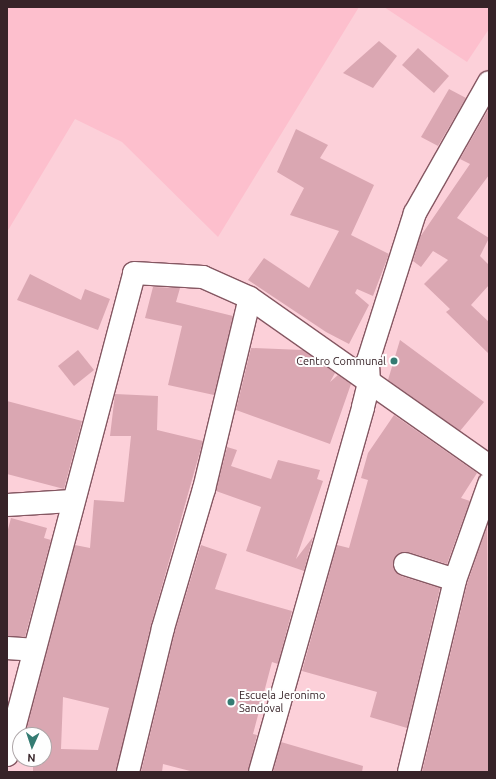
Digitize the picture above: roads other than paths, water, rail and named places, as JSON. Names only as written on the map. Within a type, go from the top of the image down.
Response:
[{"type":"street","points":[[260,772],[368,383],[368,361],[415,213],[489,82]]},
{"type":"street","points":[[7,755],[33,650],[134,273],[203,277],[250,298],[368,383],[489,466]]},
{"type":"street","points":[[128,772],[163,628],[204,489],[250,298]]},
{"type":"street","points":[[409,772],[455,580],[489,484]]},
{"type":"street","points":[[7,505],[73,501]]},
{"type":"street","points":[[405,564],[455,580]]},
{"type":"street","points":[[7,648],[33,650]]},
{"type":"place","name":"Centro Communal","points":[[394,361]]},
{"type":"place","name":"Escuela Jeronimo Sandoval","points":[[231,702]]}]
